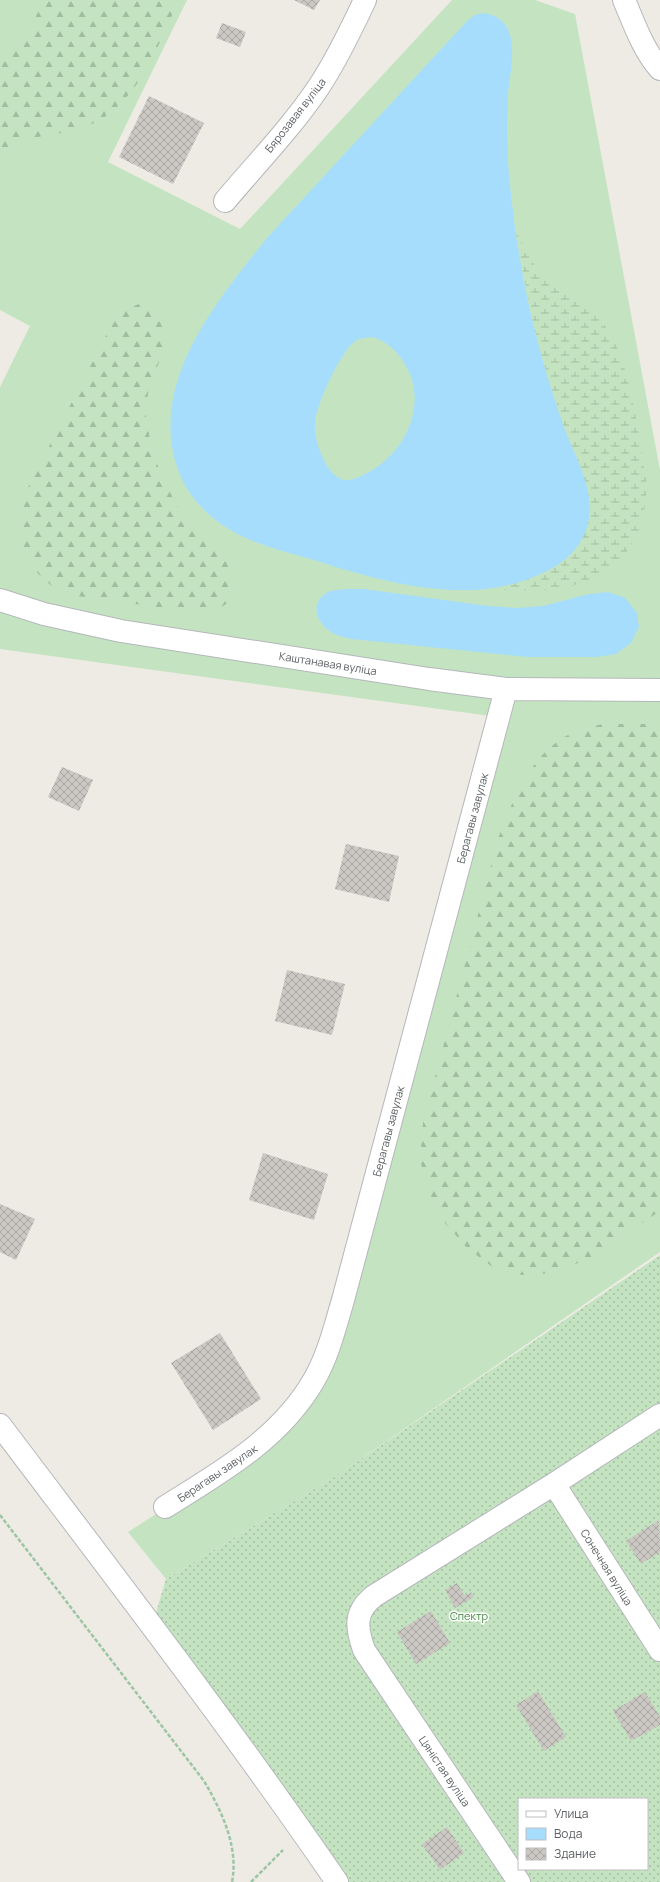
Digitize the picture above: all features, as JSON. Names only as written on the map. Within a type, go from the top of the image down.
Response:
[{"type":"street","name":"Бярозавая вуліца","points":[[225,201],[318,89],[335,60],[365,0]]},
{"type":"street","points":[[624,0],[641,40],[660,69]]},
{"type":"street","name":"Каштанавая вуліца","points":[[0,600],[44,614],[121,631],[429,679],[506,689],[660,690]]},
{"type":"street","name":"Берагавы завулак","points":[[165,1507],[251,1452],[277,1428],[299,1402],[314,1380],[325,1355],[343,1300],[506,689]]},
{"type":"street","name":"Цяністая вуліца","points":[[519,1882],[370,1660],[359,1638],[358,1623],[360,1612],[366,1603],[374,1596],[554,1484],[660,1414]]},
{"type":"street","points":[[0,1425],[154,1628],[303,1832],[337,1882]]},
{"type":"street","name":"Сонечная вуліца","points":[[554,1484],[660,1650]]},
{"type":"path","points":[[0,1515],[204,1781],[219,1807],[230,1838],[234,1872],[232,1882]]},
{"type":"path","points":[[251,1882],[303,1832]]},
{"type":"green space","points":[[0,0],[187,0],[108,162],[240,229],[452,0],[535,0],[575,14],[660,470],[660,1252],[339,1474],[166,1579],[128,1532],[220,1473],[314,1380],[498,717],[0,649],[0,387],[30,326],[0,310]]},
{"type":"green space","points":[[45,0],[179,0],[143,74],[118,106],[102,119],[83,128],[38,137],[28,141],[0,162],[0,66],[18,48]]},
{"type":"green space","points":[[514,226],[532,262],[544,278],[559,291],[581,304],[596,316],[611,335],[626,373],[636,417],[646,477],[644,512],[640,527],[633,542],[624,555],[613,566],[599,576],[571,586],[547,590],[487,589],[530,578],[550,569],[569,557],[587,488],[564,427],[542,358],[532,318]]},
{"type":"green space","points":[[139,304],[150,308],[161,321],[164,337],[161,358],[150,383],[145,410],[150,440],[161,476],[177,505],[216,545],[227,561],[235,583],[229,602],[217,610],[193,612],[77,596],[54,588],[34,570],[22,550],[18,521],[24,495],[113,322],[124,310]]},
{"type":"green space","points":[[602,724],[660,724],[660,1211],[589,1258],[555,1273],[522,1275],[494,1268],[467,1248],[445,1223],[429,1192],[420,1160],[423,1123],[498,839],[510,808],[525,778],[545,752],[558,741],[572,733]]},
{"type":"green space","name":"Спектр","points":[[660,1255],[660,1882],[337,1882],[153,1623],[166,1579],[339,1474]]},
{"type":"water","points":[[483,13],[497,17],[506,26],[510,35],[512,57],[507,106],[508,157],[519,257],[527,298],[544,367],[563,425],[587,485],[590,511],[586,531],[578,545],[568,557],[556,566],[520,582],[490,588],[459,590],[428,588],[366,576],[252,541],[234,532],[207,513],[186,487],[177,467],[171,435],[172,404],[180,374],[192,345],[208,316],[227,289],[266,239],[468,20],[475,15]],"holes":[[[372,337],[378,339],[393,349],[407,368],[413,383],[415,399],[413,414],[401,443],[391,455],[379,466],[362,476],[346,480],[336,476],[325,463],[315,432],[316,414],[324,392],[336,368],[348,349],[355,341],[359,339]]]},
{"type":"water","points":[[364,589],[488,606],[517,608],[543,606],[589,594],[608,592],[625,598],[637,613],[639,627],[631,643],[616,654],[597,657],[528,657],[351,639],[331,632],[318,618],[317,612],[318,601],[322,596],[330,591]]},
{"type":"building","points":[[294,0],[320,0],[314,10]]},
{"type":"building","points":[[222,23],[246,32],[240,47],[216,38]]},
{"type":"building","points":[[149,96],[204,123],[173,184],[119,157]]},
{"type":"building","points":[[62,767],[93,780],[79,811],[48,797]]},
{"type":"building","points":[[346,844],[399,856],[389,902],[335,889]]},
{"type":"building","points":[[287,970],[345,984],[332,1035],[275,1021]]},
{"type":"building","points":[[263,1153],[328,1174],[314,1220],[249,1200]]},
{"type":"building","points":[[0,1204],[35,1219],[16,1260],[0,1252]]},
{"type":"building","points":[[220,1333],[261,1399],[213,1430],[171,1363]]},
{"type":"building","points":[[659,1520],[660,1552],[641,1564],[626,1541]]},
{"type":"building","points":[[457,1583],[465,1596],[471,1592],[474,1597],[455,1608],[445,1590]]},
{"type":"building","points":[[431,1611],[450,1643],[416,1664],[397,1632]]},
{"type":"building","points":[[538,1691],[566,1737],[544,1751],[516,1705]]},
{"type":"building","points":[[645,1692],[660,1717],[660,1725],[631,1741],[613,1711]]},
{"type":"building","points":[[447,1827],[464,1853],[440,1870],[422,1844]]}]
